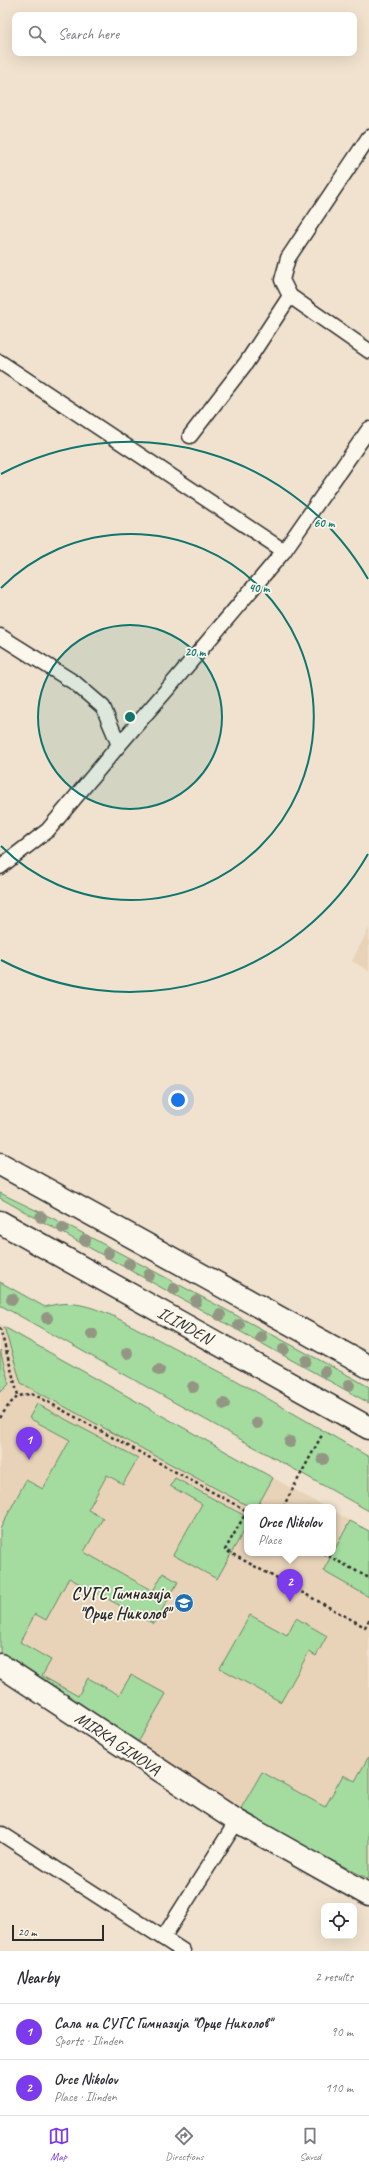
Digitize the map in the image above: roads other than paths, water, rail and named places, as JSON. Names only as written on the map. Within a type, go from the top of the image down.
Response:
[{"type":"street","points":[[0,1164],[369,1367]]},
{"type":"street","name":"ILINDEN","points":[[0,1222],[369,1428]]},
{"type":"street","name":"MIRKA GINOVA","points":[[0,1664],[237,1821],[369,1895]]},
{"type":"lane","points":[[369,137],[288,258],[282,280],[290,296],[369,351]]},
{"type":"lane","points":[[190,436],[246,363],[290,296]]},
{"type":"lane","points":[[0,362],[284,551]]},
{"type":"lane","points":[[0,867],[48,830],[284,551],[369,429]]},
{"type":"lane","points":[[0,636],[75,683],[103,707],[119,745]]},
{"type":"lane","points":[[162,1938],[237,1821]]},
{"type":"lane","points":[[2,1834],[183,1951]]},
{"type":"place","name":"Сала на СУГС Гимназија \"Орце Николов\"","points":[[29,1460]]},
{"type":"place","name":"Orce Nikolov","points":[[290,1602]]},
{"type":"place","name":"СУГС Гимназија \"Орце Николов\"","points":[[184,1603]]}]
